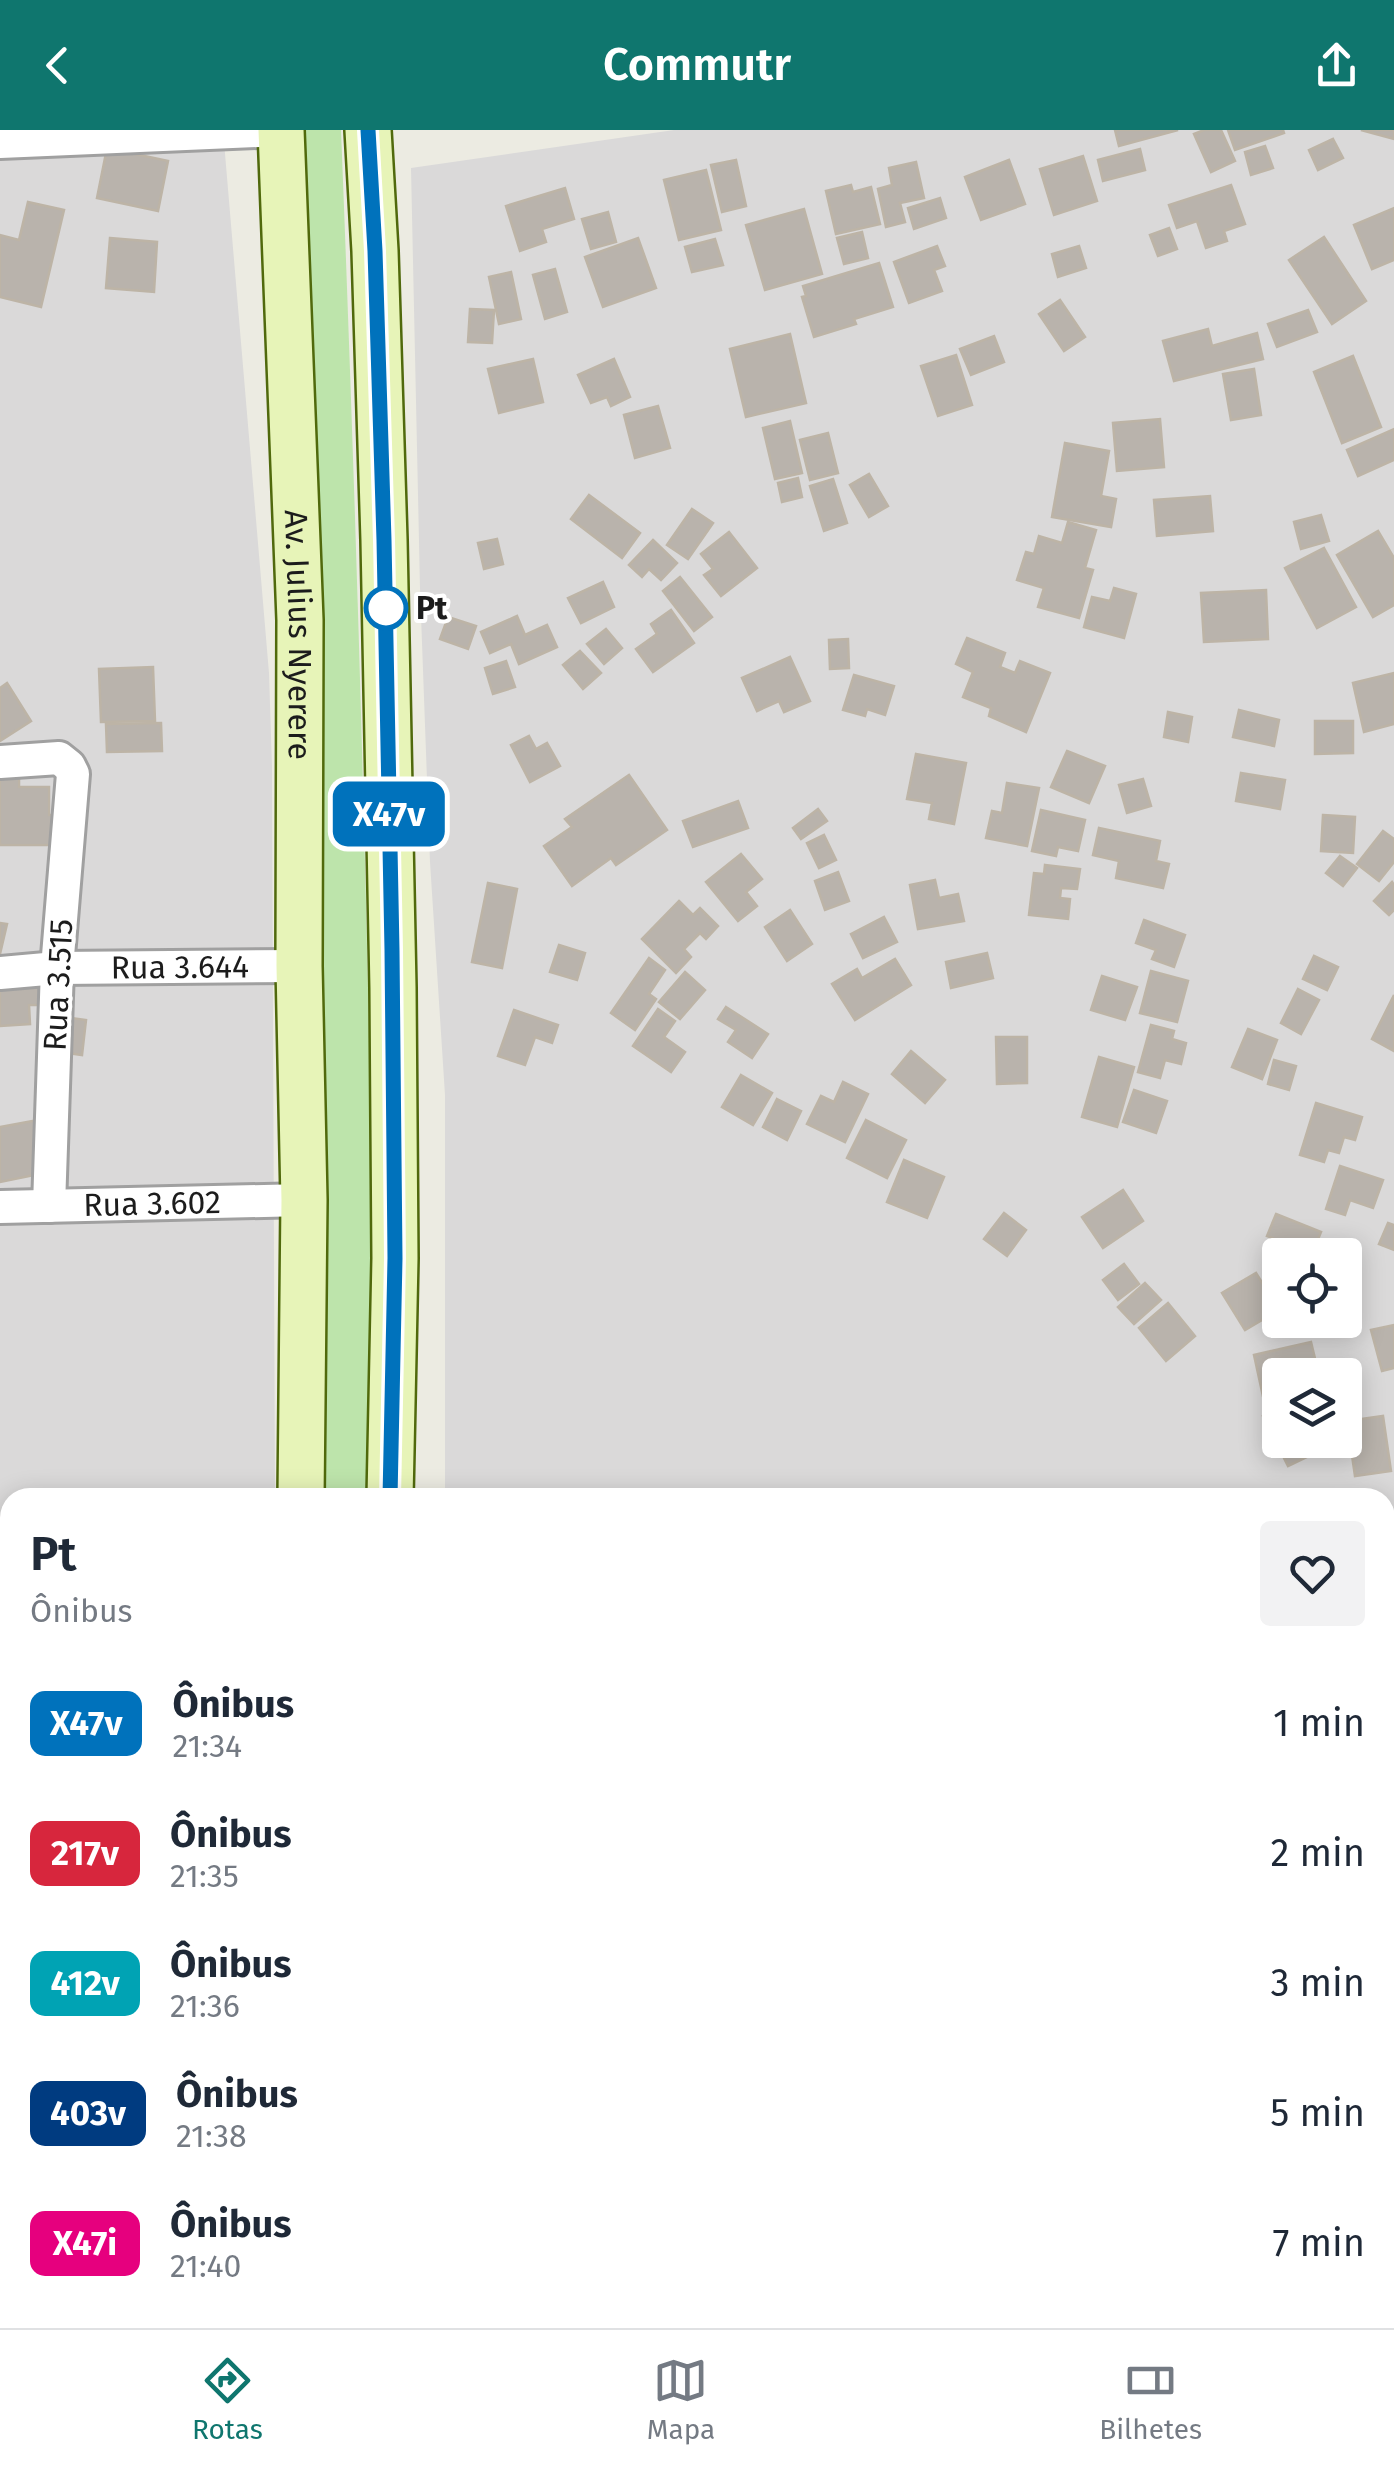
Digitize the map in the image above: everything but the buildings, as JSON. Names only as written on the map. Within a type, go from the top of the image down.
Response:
[{"type":"main road","name":"Av. Julius Nyerere","points":[[281,130],[300,620],[299,966],[304,1200],[301,1488]]},
{"type":"main road","points":[[368,130],[386,608],[395,1258],[390,1488]]},
{"type":"street","points":[[0,142],[281,130]]},
{"type":"street","name":"Rua 3.515","points":[[0,762],[59,758],[73,774],[58,968],[48,1206]]},
{"type":"street","name":"Rua 3.644","points":[[0,973],[58,968],[299,966]]},
{"type":"street","name":"Rua 3.602","points":[[0,1207],[304,1200]]},
{"type":"shaded area","points":[[0,130],[223,130],[269,673],[275,1488],[0,1488]]},
{"type":"shaded area","points":[[674,130],[1394,130],[1394,1488],[445,1488],[445,1095],[430,862],[411,168]]},
{"type":"green space","points":[[290,130],[341,130],[371,1155],[376,1488],[318,1488]]},
{"type":"bus line","name":"X47v","points":[[368,130],[384,540],[392,950],[395,1258],[390,1488]]},
{"type":"place","name":"Pt","points":[[386,608]]}]
